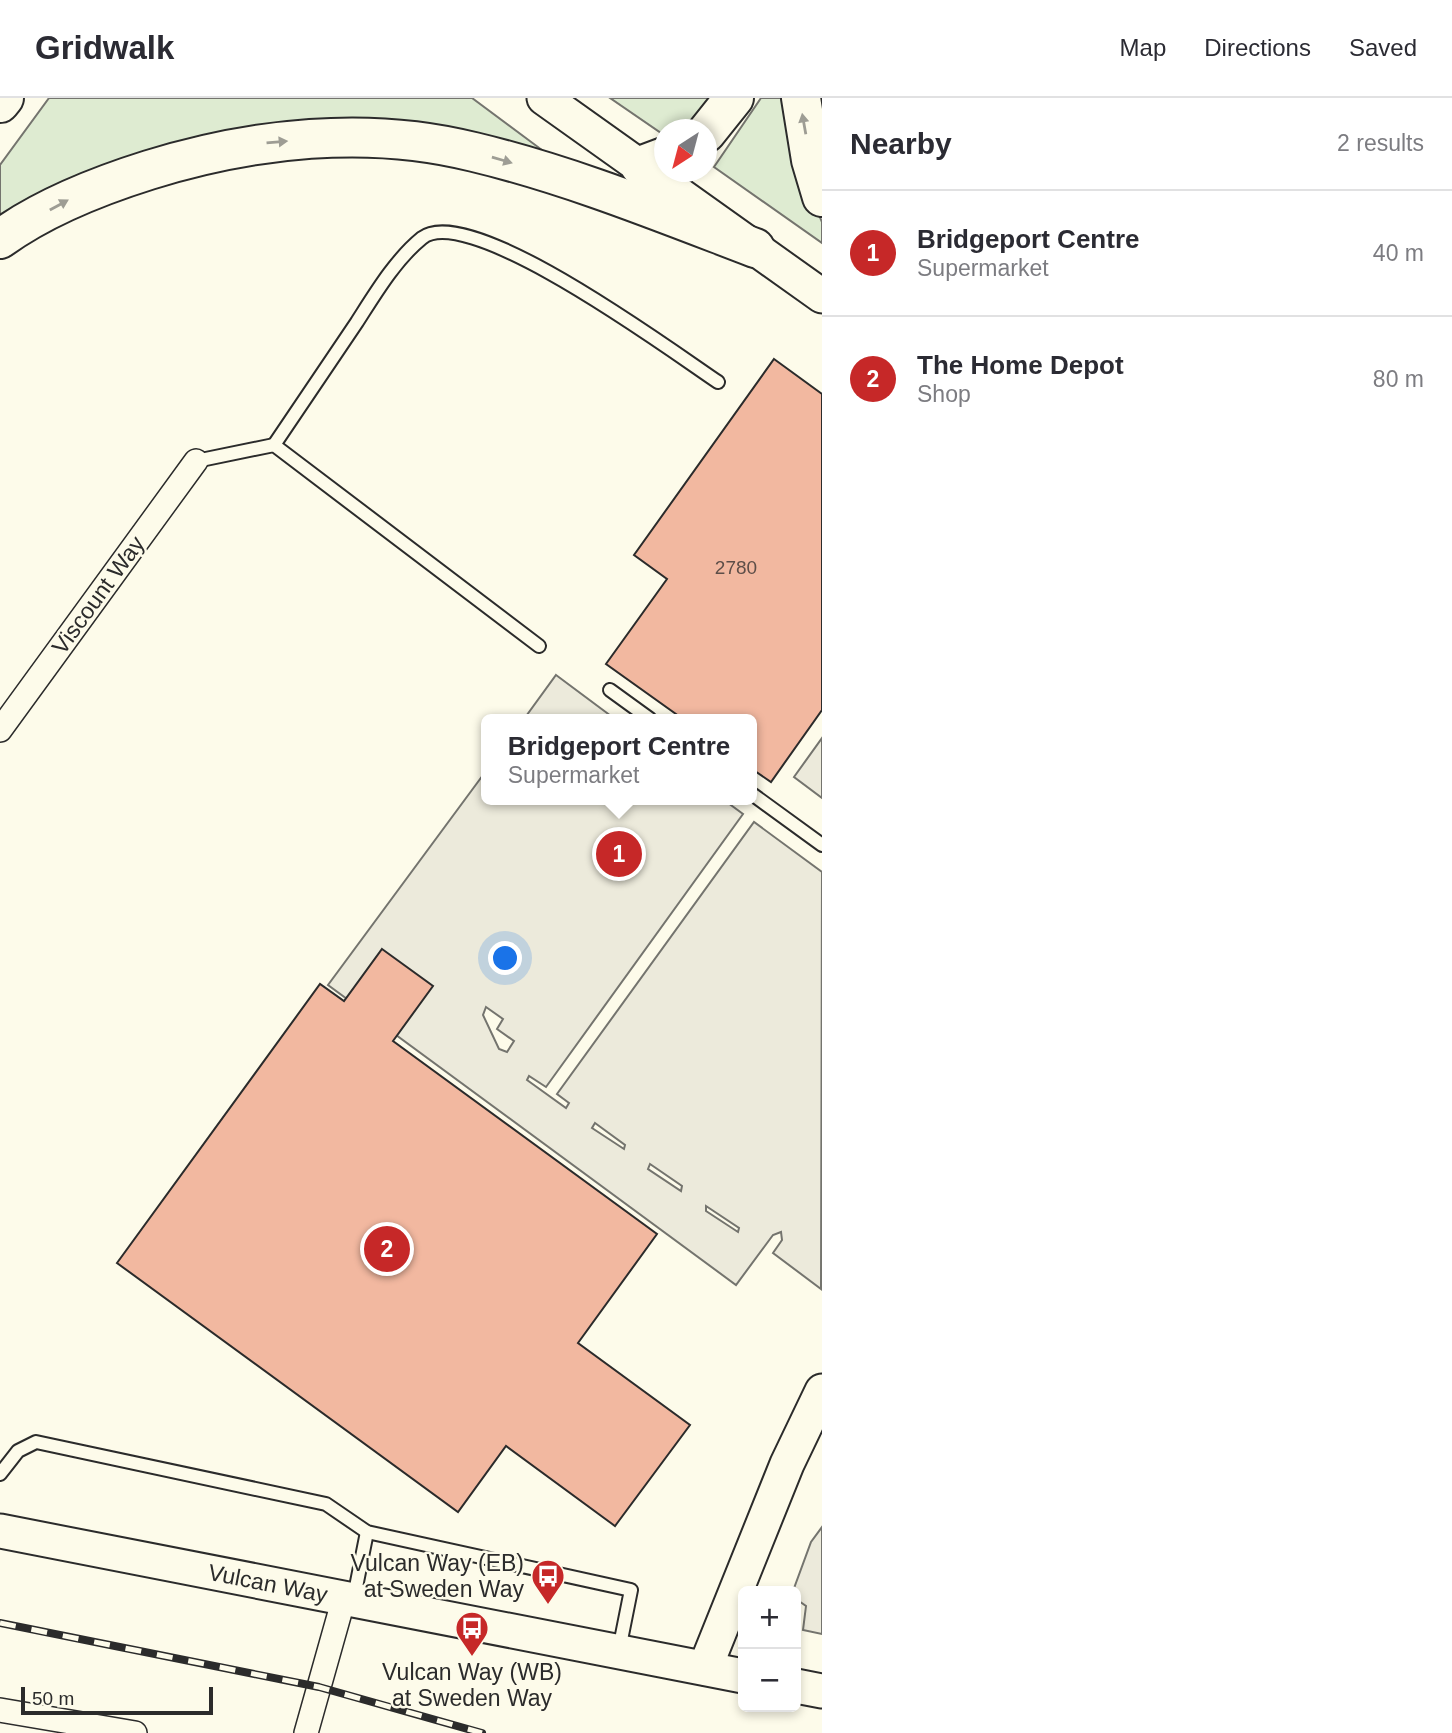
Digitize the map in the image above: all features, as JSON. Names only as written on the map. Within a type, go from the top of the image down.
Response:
[{"type":"highway","points":[[0,103],[4,98]]},
{"type":"highway","points":[[717,119],[734,98]]},
{"type":"highway","points":[[801,98],[810,160],[822,197]]},
{"type":"highway","points":[[0,239],[70,199],[206,152],[271,143],[360,139],[401,140],[472,151],[618,197],[755,248]]},
{"type":"street","points":[[544,98],[652,162],[755,248],[822,296]]},
{"type":"street","name":"Viscount Way","points":[[0,730],[196,461]]},
{"type":"street","points":[[705,1668],[787,1464],[822,1391]]},
{"type":"street","name":"Vulcan Way","points":[[0,1531],[738,1675]]},
{"type":"street","points":[[306,1733],[349,1599]]},
{"type":"street","points":[[801,1687],[822,1691]]},
{"type":"street","points":[[0,1710],[81,1728],[135,1733]]},
{"type":"lane","points":[[196,461],[274,445],[383,283],[423,236],[449,232],[494,244],[531,260],[718,382]]},
{"type":"lane","points":[[274,445],[539,646]]},
{"type":"lane","points":[[610,690],[643,714]]},
{"type":"lane","points":[[757,798],[822,845]]},
{"type":"lane","points":[[0,1474],[18,1451],[36,1442],[326,1504],[367,1532],[631,1590],[618,1651]]},
{"type":"lane","points":[[349,1599],[367,1532]]},
{"type":"green space","points":[[49,98],[472,98],[542,150],[539,158],[372,121],[0,218],[0,165]]},
{"type":"green space","points":[[610,98],[727,98],[708,119],[654,119],[654,128]]},
{"type":"green space","points":[[761,98],[793,98],[808,189],[822,222],[822,243],[717,169],[717,163]]},
{"type":"shaded area","points":[[556,675],[608,714],[528,714]]},
{"type":"shaded area","points":[[822,738],[822,798],[794,777]]},
{"type":"shaded area","points":[[481,778],[481,805],[731,805],[743,814],[546,1087],[529,1076],[527,1080],[566,1108],[569,1103],[557,1094],[754,822],[822,872],[821,1289],[773,1253],[782,1240],[781,1232],[773,1235],[736,1285],[328,985]],"holes":[[[486,1007],[503,1019],[497,1029],[514,1041],[507,1052],[499,1049],[483,1015]],[[595,1123],[625,1145],[624,1149],[592,1128]],[[650,1164],[682,1186],[681,1191],[648,1169]],[[706,1206],[739,1228],[738,1232],[706,1211]]]},
{"type":"shaded area","points":[[822,1527],[822,1634],[803,1630],[806,1606],[801,1602],[801,1586],[795,1586],[811,1542]]},
{"type":"building","points":[[774,359],[822,394],[822,710],[771,782],[757,772],[757,714],[676,714],[606,664],[667,579],[634,555]]},
{"type":"building","points":[[382,949],[433,986],[393,1041],[657,1234],[578,1343],[690,1425],[615,1526],[506,1446],[458,1512],[117,1263],[320,984],[344,1001]]},
{"type":"railway","points":[[0,1623],[319,1687],[482,1733]]},
{"type":"place","name":"Bridgeport Centre","points":[[619,854]]},
{"type":"place","name":"The Home Depot","points":[[387,1249]]},
{"type":"place","name":"Vulcan Way (EB) at Sweden Way","points":[[548,1606]]},
{"type":"place","name":"Vulcan Way (WB) at Sweden Way","points":[[472,1658]]}]
